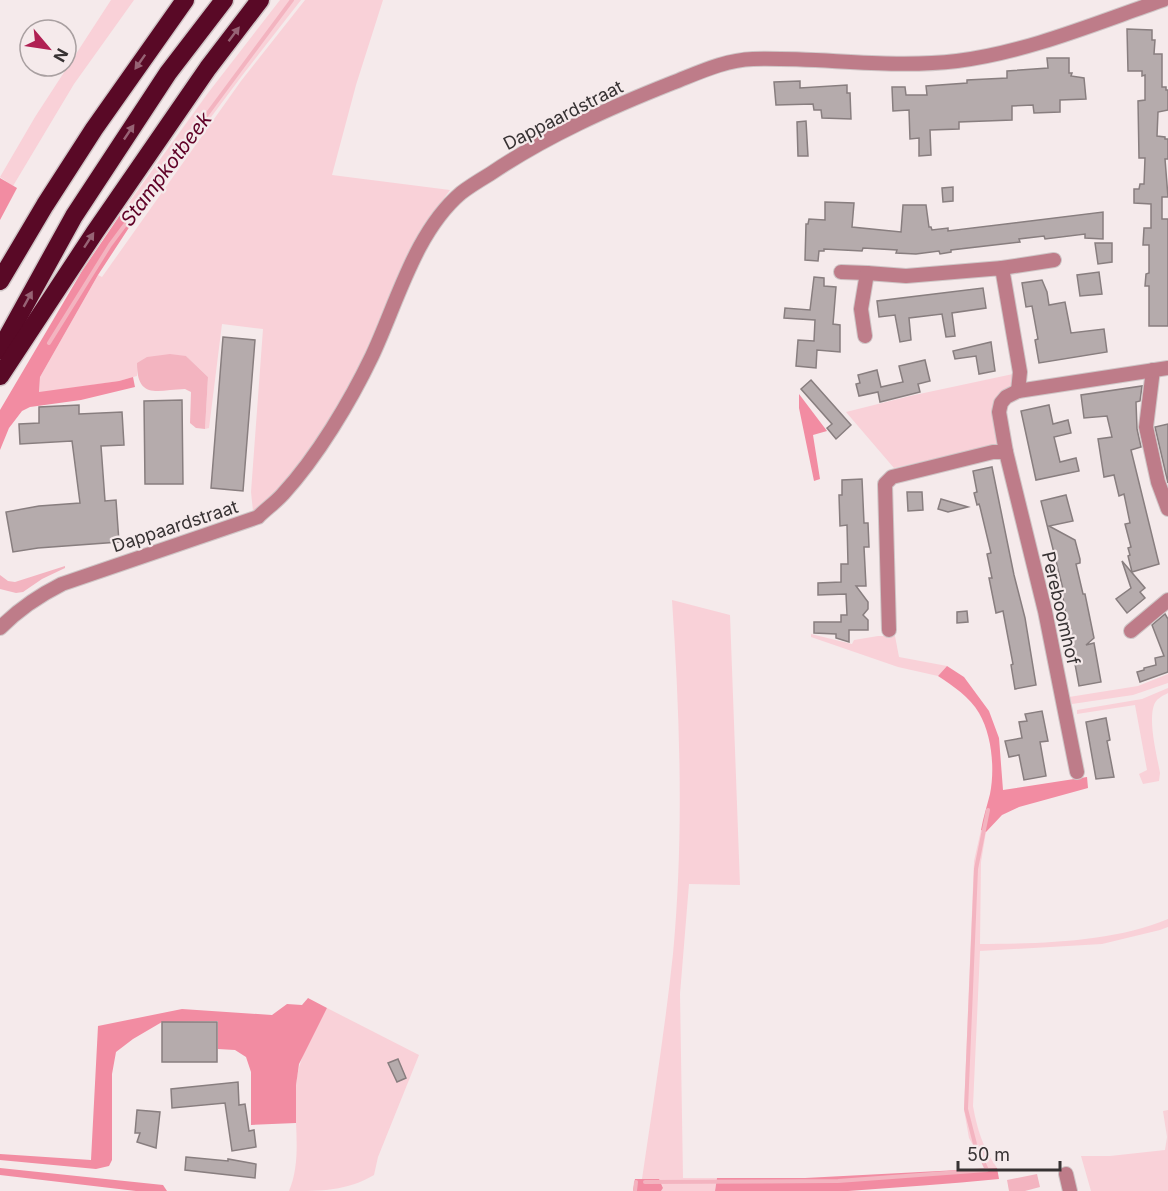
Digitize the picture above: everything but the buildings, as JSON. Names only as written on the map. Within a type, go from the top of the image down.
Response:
[{"type":"highway","points":[[0,281],[94,129],[185,0]]},
{"type":"highway","points":[[0,350],[74,216],[168,73],[224,0]]},
{"type":"highway","points":[[0,376],[94,232],[208,68],[260,0]]},
{"type":"street","name":"Dappaardstraat","points":[[0,628],[17,611],[38,596],[62,584],[258,517],[283,494],[313,455],[345,406],[372,356],[419,249],[438,217],[462,193],[549,138],[649,92],[724,63],[750,59],[898,63],[955,61],[1000,54],[1026,47],[1163,0]]},
{"type":"street","points":[[842,272],[906,276],[1002,268],[1054,260]]},
{"type":"street","points":[[1002,268],[1020,372],[1018,391],[1168,368]]},
{"type":"street","points":[[865,336],[861,309],[867,273]]},
{"type":"street","points":[[1153,370],[1146,427],[1158,482],[1168,509]]},
{"type":"street","name":"Pereboomhof","points":[[1018,391],[1006,397],[1001,403],[999,412],[1006,452],[1045,611],[1077,772]]},
{"type":"street","points":[[889,630],[885,484],[892,477],[993,452],[1006,452]]},
{"type":"street","points":[[1131,631],[1168,600]]},
{"type":"street","points":[[1066,1174],[1070,1191]]},
{"type":"shaded area","points":[[111,0],[134,0],[74,84],[13,186],[0,177],[60,78],[78,78],[78,51]]},
{"type":"shaded area","points":[[280,0],[301,0],[132,223],[120,215],[208,93]]},
{"type":"shaded area","points":[[305,0],[383,0],[356,85],[332,175],[450,190],[427,226],[370,350],[337,410],[299,466],[253,511],[251,492],[263,329],[222,324],[209,428],[205,429],[208,377],[186,356],[137,363],[137,376],[119,381],[39,393],[40,377],[98,275],[102,277],[241,81]]},
{"type":"shaded area","points":[[0,178],[17,188],[0,220]]},
{"type":"shaded area","points":[[120,215],[132,223],[98,275],[40,377],[39,392],[133,377],[135,387],[81,400],[30,407],[22,411],[9,428],[0,450],[0,410],[82,271]]},
{"type":"shaded area","points":[[170,354],[186,356],[208,377],[205,429],[196,428],[190,423],[191,392],[185,389],[150,390],[141,383],[137,363],[147,357]]},
{"type":"shaded area","points":[[1013,374],[1012,384],[999,397],[999,440],[996,445],[894,468],[846,412],[910,396]]},
{"type":"shaded area","points":[[799,394],[827,431],[813,435],[820,479],[814,481],[799,408]]},
{"type":"shaded area","points":[[65,566],[23,592],[16,593],[0,589],[0,575],[8,581],[15,582]]},
{"type":"shaded area","points":[[672,600],[730,615],[740,885],[689,884],[680,994],[683,1178],[717,1178],[715,1191],[661,1191],[663,1188],[661,1181],[642,1179],[673,954],[679,866],[680,777]]},
{"type":"shaded area","points":[[811,634],[852,644],[854,640],[895,636],[899,657],[947,666],[938,676],[898,667],[811,637]]},
{"type":"shaded area","points":[[947,666],[964,677],[989,711],[999,738],[1003,790],[1087,777],[1088,788],[1019,807],[1002,815],[986,832],[981,830],[990,794],[992,763],[990,742],[975,707],[961,692],[938,676]]},
{"type":"shaded area","points":[[1168,674],[1168,683],[1133,695],[1072,704],[1069,697],[1138,686]]},
{"type":"shaded area","points":[[1168,688],[1168,693],[1159,698],[1152,712],[1160,773],[1159,781],[1143,784],[1139,774],[1147,770],[1135,705],[1077,714],[1077,710],[1142,699]]},
{"type":"shaded area","points":[[981,830],[986,832],[981,862],[980,944],[1051,942],[1100,937],[1147,927],[1168,919],[1168,927],[1102,944],[980,951],[973,1106],[981,1138],[997,1168],[986,1169],[969,1138],[964,1110],[974,861]]},
{"type":"shaded area","points":[[308,998],[327,1008],[299,1064],[296,1085],[296,1123],[251,1125],[251,1072],[246,1057],[235,1050],[218,1049],[218,1021],[162,1022],[116,1052],[112,1074],[112,1160],[109,1166],[96,1169],[0,1160],[0,1154],[91,1160],[98,1026],[182,1009],[272,1015],[287,1004],[302,1005]]},
{"type":"shaded area","points":[[327,1008],[419,1055],[378,1157],[374,1175],[344,1187],[289,1191],[297,1152],[295,1098],[297,1075],[307,1045]]},
{"type":"shaded area","points":[[1168,1110],[1168,1191],[1091,1191],[1081,1156],[1110,1156],[1165,1150],[1167,1137],[1163,1111]]},
{"type":"shaded area","points":[[0,1168],[163,1185],[167,1191],[136,1191],[0,1175]]},
{"type":"shaded area","points":[[997,1168],[999,1179],[848,1191],[715,1191],[717,1178],[805,1178]]},
{"type":"shaded area","points":[[1037,1174],[1040,1187],[1025,1191],[1009,1191],[1007,1180]]},
{"type":"shaded area","points":[[635,1179],[659,1179],[663,1188],[661,1191],[633,1191]]},
{"type":"waterway","name":"Stampkotbeek","points":[[49,343],[110,245],[292,0]]},
{"type":"waterway","points":[[645,1182],[838,1181],[987,1170],[975,1144],[966,1109],[976,869],[988,810]]},
{"type":"waterway","points":[[635,1191],[636,1182]]}]
